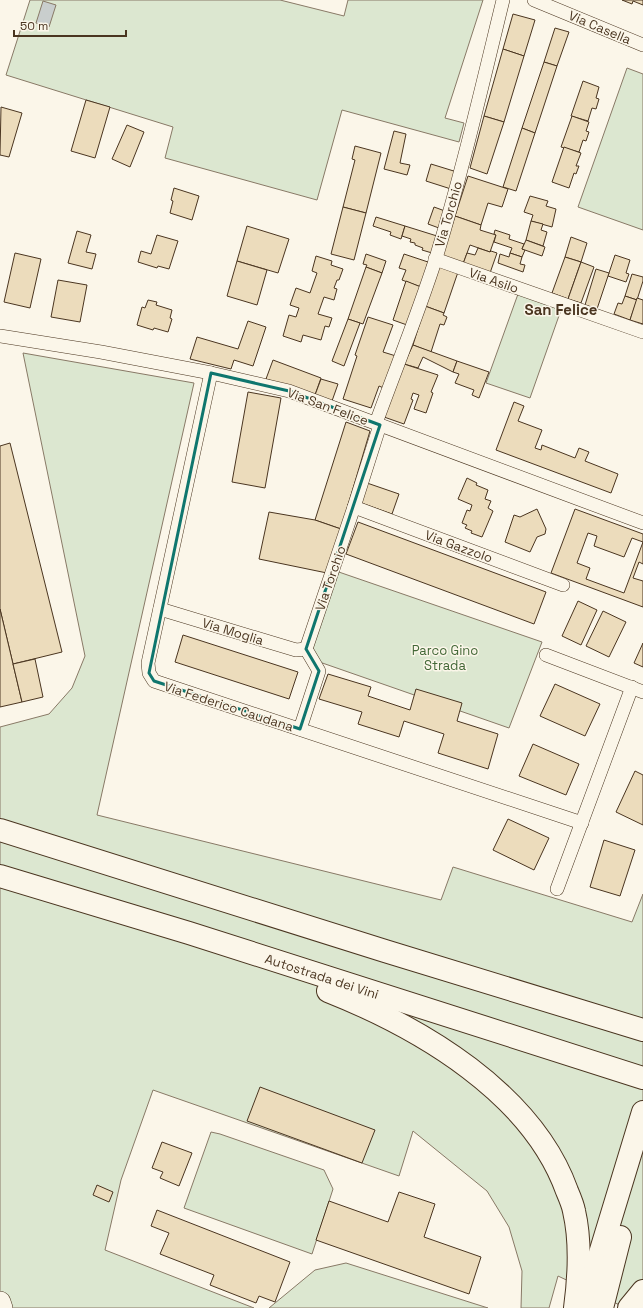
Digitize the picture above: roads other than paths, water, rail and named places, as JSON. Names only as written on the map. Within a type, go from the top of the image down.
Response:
[{"type":"highway","points":[[0,830],[519,993],[643,1029]]},
{"type":"highway","name":"Autostrada dei Vini","points":[[0,876],[188,933],[643,1078]]},
{"type":"highway","points":[[188,933],[263,970],[315,986],[378,1013],[452,1055],[480,1076],[506,1100],[533,1129],[555,1162],[574,1211],[579,1251],[575,1308]]},
{"type":"highway","points":[[584,1308],[643,1112]]},
{"type":"highway","points":[[602,1308],[632,1191],[643,1157]]},
{"type":"highway","points":[[629,1308],[643,1291]]},
{"type":"main road","points":[[0,1302],[2,1308]]},
{"type":"street","name":"Via Torchio","points":[[306,649],[354,507],[378,424],[435,259],[465,155],[503,0]]},
{"type":"street","name":"Via Casella","points":[[534,0],[643,45]]},
{"type":"street","name":"Via Asilo","points":[[435,259],[643,332]]},
{"type":"street","name":"Via San Felice","points":[[0,336],[101,352],[211,373],[289,391],[643,523]]},
{"type":"street","name":"Via Federico Caudana","points":[[211,373],[148,663],[149,672],[154,681],[582,823]]},
{"type":"street","name":"Via Gazzolo","points":[[354,507],[563,585]]},
{"type":"street","name":"Via Moglia","points":[[160,609],[296,650],[306,649]]},
{"type":"street","points":[[300,729],[319,671],[306,649]]},
{"type":"street","points":[[546,655],[638,689],[582,823],[557,889]]},
{"type":"district","name":"San Felice","points":[[561,310]]},
{"type":"park label","name":"Parco Gino Strada","points":[[445,658]]}]
